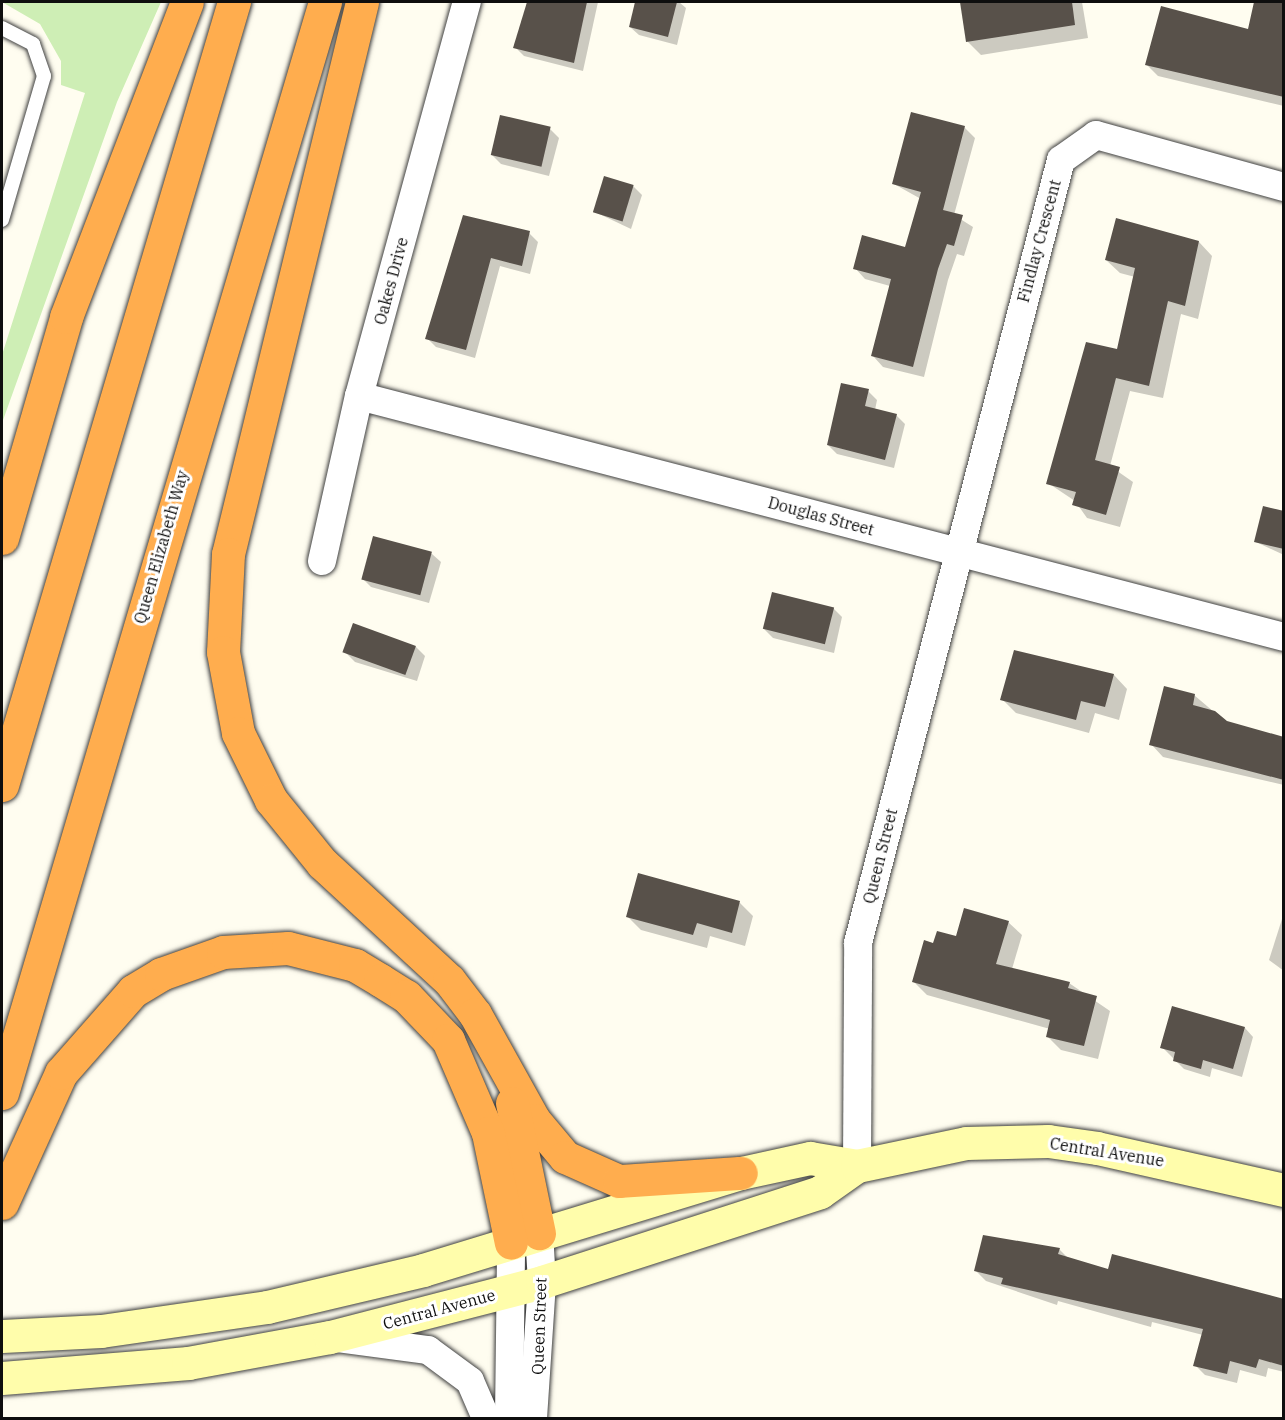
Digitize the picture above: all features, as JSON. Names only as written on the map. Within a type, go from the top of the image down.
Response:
[{"type":"highway","points":[[2,537],[66,317],[188,2]]},
{"type":"highway","points":[[2,785],[234,2]]},
{"type":"highway","name":"Queen Elizabeth Way","points":[[2,1093],[325,2]]},
{"type":"highway","points":[[362,2],[228,554],[222,605],[228,693],[238,734],[271,800],[322,863],[449,980],[496,1051],[540,1129],[582,1167],[619,1181],[741,1173]]},
{"type":"highway","points":[[2,1203],[61,1073],[133,991],[161,974],[223,952],[288,948],[372,975],[406,996],[448,1040],[488,1133],[525,1238]]},
{"type":"highway","points":[[496,1051],[523,1140],[525,1238]]},
{"type":"main road","name":"Central Avenue","points":[[2,1378],[39,1378],[198,1362],[330,1338],[528,1285],[820,1192],[857,1167],[966,1143],[1048,1142],[1172,1162],[1284,1190]]},
{"type":"main road","name":"Central Avenue","points":[[2,1336],[57,1334],[278,1305],[525,1238],[741,1173],[810,1158],[857,1167]]},
{"type":"street","name":"Oakes Drive","points":[[322,561],[359,396],[467,2]]},
{"type":"street","name":"Findlay Crescent","points":[[957,552],[1061,160],[1096,135],[1284,187]]},
{"type":"street","name":"Douglas Street","points":[[359,396],[1284,637]]},
{"type":"street","name":"Queen Street","points":[[857,1167],[858,943],[957,552]]},
{"type":"street","name":"Queen Street","points":[[525,1238],[533,1419]]},
{"type":"street","name":"Queen Street","points":[[510,1419],[528,1285]]},
{"type":"street","points":[[330,1338],[428,1350],[470,1382],[486,1419]]},
{"type":"lane","points":[[2,28],[33,44],[44,76],[2,220]]},
{"type":"lane","points":[[2,496],[66,317]]},
{"type":"green space","points":[[2,2],[161,2],[117,102],[2,423],[2,355],[85,93],[61,85],[61,61],[40,24]]},
{"type":"building","points":[[527,2],[587,2],[574,63],[513,48]]},
{"type":"building","points":[[635,2],[677,2],[668,37],[629,27]]},
{"type":"building","points":[[960,2],[1072,2],[1075,25],[966,42]]},
{"type":"building","points":[[1254,2],[1284,2],[1284,97],[1145,65],[1161,6],[1248,29]]},
{"type":"building","points":[[911,112],[965,126],[943,210],[963,215],[954,246],[947,244],[938,269],[913,367],[871,356],[891,279],[853,269],[862,235],[905,247],[921,192],[892,184]]},
{"type":"building","points":[[500,115],[551,127],[541,167],[491,155]]},
{"type":"building","points":[[604,176],[634,185],[623,221],[593,212]]},
{"type":"building","points":[[463,215],[530,231],[522,266],[491,258],[466,350],[425,339]]},
{"type":"building","points":[[1116,218],[1199,241],[1185,306],[1168,301],[1149,386],[1116,378],[1095,460],[1120,467],[1106,515],[1072,505],[1076,492],[1046,484],[1086,342],[1117,349],[1135,268],[1105,260]]},
{"type":"building","points":[[841,383],[869,389],[865,406],[897,414],[885,460],[827,445]]},
{"type":"building","points":[[1263,506],[1284,511],[1284,549],[1254,542]]},
{"type":"building","points":[[373,536],[432,552],[420,595],[361,579]]},
{"type":"building","points":[[772,592],[834,607],[825,644],[763,629]]},
{"type":"building","points":[[353,623],[416,646],[405,675],[342,652]]},
{"type":"building","points":[[1014,650],[1114,674],[1105,707],[1081,701],[1076,720],[1000,700]]},
{"type":"building","points":[[1164,686],[1195,694],[1193,705],[1215,711],[1227,721],[1284,737],[1284,780],[1149,745]]},
{"type":"building","points":[[638,873],[740,901],[732,933],[697,923],[693,935],[626,917]]},
{"type":"building","points":[[964,908],[1009,921],[996,964],[1070,982],[1068,988],[1097,996],[1084,1046],[1046,1037],[1050,1020],[912,982],[924,940],[933,943],[937,931],[956,936]]},
{"type":"building","points":[[1172,1006],[1245,1027],[1233,1069],[1203,1060],[1201,1069],[1173,1061],[1175,1052],[1160,1048]]},
{"type":"building","points":[[983,1235],[1060,1248],[1058,1254],[1108,1269],[1112,1254],[1284,1299],[1284,1366],[1259,1359],[1256,1368],[1230,1361],[1227,1374],[1193,1366],[1203,1329],[1001,1284],[1003,1278],[974,1271]]}]
